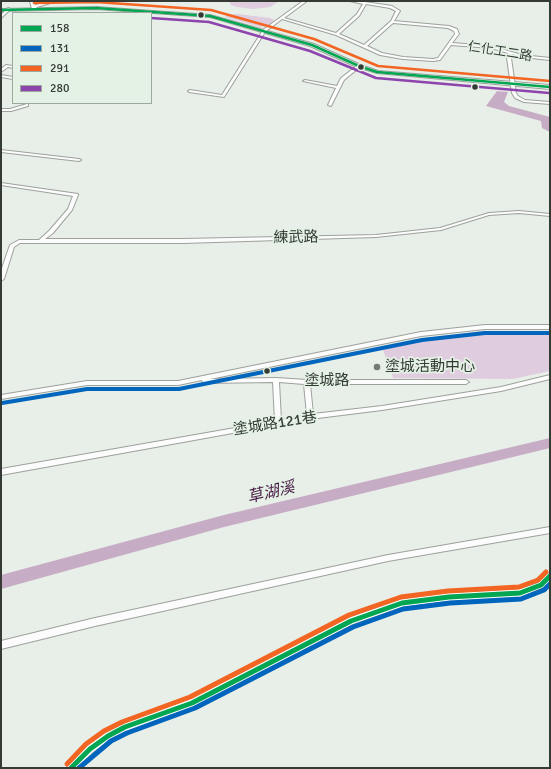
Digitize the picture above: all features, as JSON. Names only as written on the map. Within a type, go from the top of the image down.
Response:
[{"type":"main road","points":[[1,10],[91,8],[198,14],[216,17],[264,31],[318,48],[359,66],[389,74],[550,87]]},
{"type":"street","points":[[32,1],[34,9],[36,6],[55,1]]},
{"type":"street","points":[[190,91],[223,96],[264,31],[305,1]]},
{"type":"street","points":[[352,1],[396,9],[398,11],[392,22],[365,46]]},
{"type":"street","points":[[337,34],[358,15],[365,3]]},
{"type":"street","points":[[1,17],[9,9]]},
{"type":"street","points":[[282,18],[337,34],[392,57],[433,60],[441,57],[457,32],[452,28],[392,22]]},
{"type":"street","name":"仁化工二路","points":[[450,44],[487,47],[528,57],[550,59]]},
{"type":"street","points":[[510,53],[509,58],[514,93],[518,99],[550,103]]},
{"type":"street","points":[[1,71],[7,66],[12,67]]},
{"type":"street","points":[[330,105],[346,75],[359,66]]},
{"type":"street","points":[[1,76],[12,78]]},
{"type":"street","points":[[305,81],[339,87]]},
{"type":"street","points":[[1,110],[10,110],[27,105]]},
{"type":"street","points":[[1,151],[79,160]]},
{"type":"street","points":[[1,184],[76,195],[70,209],[51,232],[40,241]]},
{"type":"street","name":"練武路","points":[[1,279],[12,246],[19,242],[183,241],[376,236],[440,229],[489,214],[518,212],[550,215]]},
{"type":"street","name":"塗城路","points":[[188,382],[420,334],[485,327],[550,327]]},
{"type":"street","name":"塗城路121巷","points":[[1,472],[278,423],[501,389],[550,377]]},
{"type":"street","points":[[276,380],[278,423]]},
{"type":"street","name":"塗城路","points":[[1,397],[77,384],[98,382],[172,383],[276,380],[308,382],[466,382]]},
{"type":"street","points":[[308,382],[310,418]]},
{"type":"street","points":[[1,645],[103,620],[388,558],[550,530]]},
{"type":"street","points":[[71,768],[90,749],[108,736],[125,727],[192,703],[351,621],[402,603],[449,597],[520,593],[541,585],[550,576]]},
{"type":"shaded area","points":[[229,1],[279,1],[270,7],[253,9],[231,5]]},
{"type":"shaded area","points":[[238,14],[270,18],[274,20],[268,26],[260,27],[225,17],[228,15]]},
{"type":"shaded area","points":[[497,91],[508,92],[504,102],[509,106],[550,117],[550,132],[542,128],[541,121],[486,106]]},
{"type":"shaded area","points":[[484,331],[550,333],[550,371],[513,379],[393,378],[382,347],[419,339]]},
{"type":"waterway","name":"草湖溪","points":[[1,582],[224,521],[550,443]]},
{"type":"transit line","name":"291","points":[[34,3],[96,2],[211,10],[314,39],[378,66],[550,81]]},
{"type":"transit line","name":"158","points":[[1,10],[96,8],[210,16],[312,45],[359,66],[377,72],[550,87]]},
{"type":"transit line","name":"280","points":[[152,18],[209,22],[310,51],[376,78],[549,93]]},
{"type":"transit line","name":"131","points":[[2,403],[87,389],[179,389],[422,340],[485,333],[550,333]]},
{"type":"transit line","name":"291","points":[[67,764],[86,744],[104,731],[122,722],[190,697],[349,615],[401,597],[448,591],[519,587],[538,580],[546,572]]},
{"type":"transit line","name":"158","points":[[71,768],[90,749],[108,736],[125,727],[192,703],[351,621],[402,603],[449,597],[520,593],[541,585],[550,576]]},
{"type":"transit line","name":"131","points":[[79,768],[111,741],[127,733],[195,708],[353,627],[403,609],[450,603],[521,599],[544,590],[550,584]]},
{"type":"place","name":"塗城活動中心","points":[[377,367]]}]
